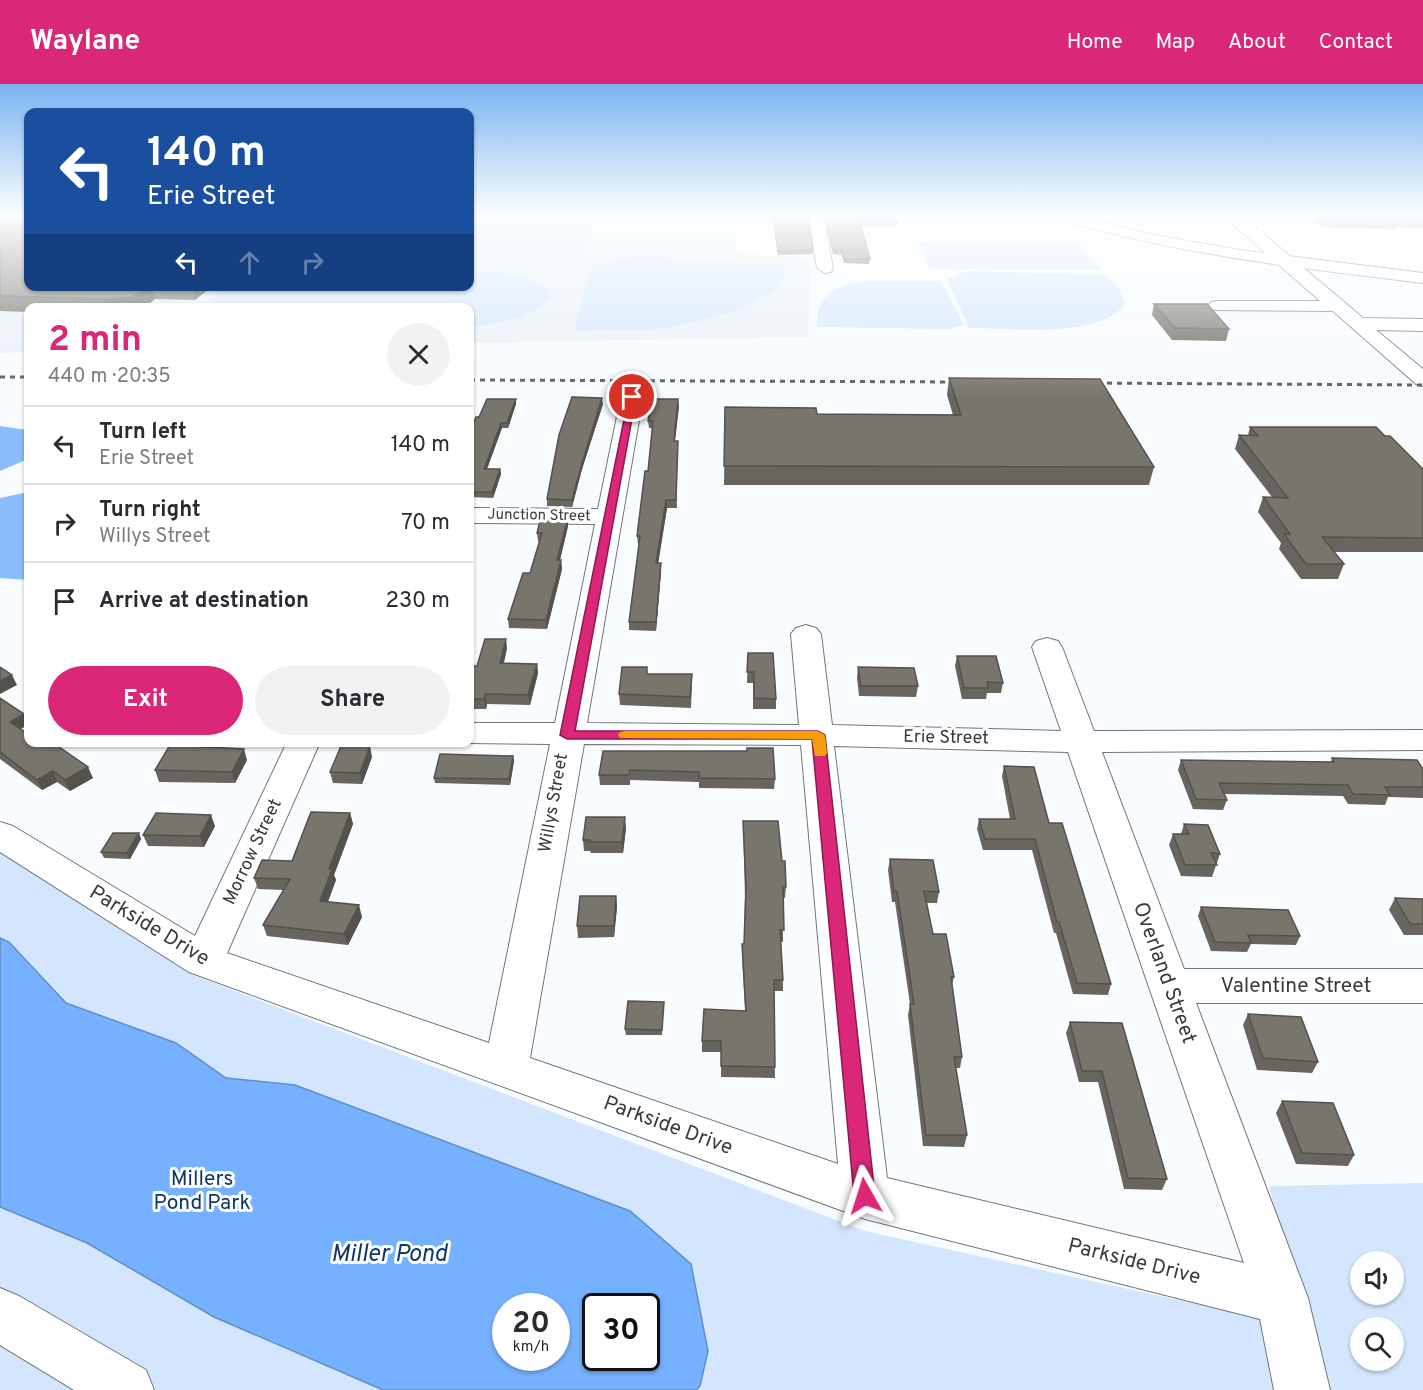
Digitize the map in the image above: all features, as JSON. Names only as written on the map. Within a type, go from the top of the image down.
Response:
[{"type":"street","points":[[1305,276],[1420,378]]},
{"type":"street","points":[[1217,306],[1339,306]]},
{"type":"street","points":[[1359,324],[1423,325]]},
{"type":"street","name":"Willys Street","points":[[506,1069],[632,397]]},
{"type":"street","name":"Junction Street","points":[[474,515],[609,517]]},
{"type":"street","points":[[806,634],[865,1196]]},
{"type":"street","name":"Overland Street","points":[[1047,647],[1282,1298]]},
{"type":"street","name":"Erie Street","points":[[474,733],[818,735],[1080,742],[1423,740]]},
{"type":"street","name":"Morrow Street","points":[[203,961],[302,747]]},
{"type":"street","name":"Parkside Drive","points":[[0,835],[203,961],[865,1196],[1282,1298]]},
{"type":"street","name":"Valentine Street","points":[[1168,986],[1423,986]]},
{"type":"street","points":[[1282,1298],[1302,1390]]},
{"type":"street","points":[[0,1315],[126,1390]]},
{"type":"shaded area","points":[[0,276],[24,276],[24,291],[474,291],[474,276],[810,276],[808,337],[474,343],[474,303],[24,303],[24,352],[0,353]]},
{"type":"shaded area","points":[[0,426],[24,430],[24,461],[0,471]]},
{"type":"shaded area","points":[[24,493],[24,580],[0,578],[0,498]]},
{"type":"green space","points":[[474,276],[521,276],[548,290],[549,299],[522,316],[474,326],[474,303],[212,303],[213,297],[224,291],[474,291]]},
{"type":"green space","points":[[589,276],[785,276],[780,285],[768,294],[712,318],[663,328],[574,331]]},
{"type":"green space","points":[[955,276],[1107,276],[1119,289],[1125,304],[1113,315],[1096,323],[1075,327],[1029,330],[969,328],[947,279]]},
{"type":"green space","points":[[864,281],[941,281],[964,325],[951,329],[817,327],[820,307],[829,294],[836,289]]},
{"type":"green space","name":"Millers Pond Park","points":[[0,849],[193,975],[865,1231],[1260,1318],[1275,1390],[0,1390]]},
{"type":"green space","points":[[1423,1183],[1423,1390],[1325,1390],[1269,1186]]},
{"type":"water","name":"Miller Pond","points":[[0,938],[9,942],[66,1003],[176,1043],[226,1078],[295,1085],[630,1211],[691,1264],[708,1351],[700,1386],[696,1390],[383,1390],[214,1317],[87,1243],[0,1207]]},
{"type":"building","points":[[0,276],[24,276],[24,291],[141,291],[133,297],[104,299],[0,296]]},
{"type":"building","points":[[1154,304],[1207,304],[1229,329],[1175,328]]},
{"type":"building","points":[[949,378],[1100,379],[1154,467],[724,466],[725,407],[816,408],[817,414],[961,415]]},
{"type":"building","points":[[572,397],[602,398],[572,500],[547,499],[559,435]]},
{"type":"building","points":[[487,399],[516,399],[507,423],[501,423],[484,469],[500,469],[492,492],[474,492],[474,422],[476,417],[479,417]]},
{"type":"building","points":[[678,399],[674,441],[678,441],[676,500],[666,500],[656,563],[661,563],[656,622],[629,622],[640,536],[637,536],[645,471],[648,471],[653,421],[648,421],[652,400]]},
{"type":"building","points":[[1250,427],[1376,427],[1385,436],[1390,436],[1423,469],[1423,538],[1322,537],[1344,564],[1306,564],[1284,534],[1290,534],[1263,497],[1288,498],[1239,435],[1258,436]]},
{"type":"building","points":[[541,517],[568,518],[557,560],[561,560],[546,620],[508,619],[523,573],[530,573],[542,533],[537,533]]},
{"type":"building","points":[[485,639],[506,639],[500,663],[537,664],[528,695],[485,694],[484,699],[474,699],[474,666],[477,666]]},
{"type":"building","points":[[748,653],[773,653],[776,699],[754,698],[754,672],[747,672]]},
{"type":"building","points":[[957,656],[996,656],[1003,683],[987,682],[988,688],[964,688]]},
{"type":"building","points":[[0,667],[12,675],[0,681]]},
{"type":"building","points":[[622,667],[647,667],[647,674],[692,674],[690,697],[619,694]]},
{"type":"building","points":[[858,667],[914,668],[918,686],[861,686]]},
{"type":"building","points":[[0,698],[24,714],[10,722],[24,731],[24,747],[59,747],[88,767],[65,780],[53,771],[37,780],[0,752]]},
{"type":"building","points":[[169,747],[244,749],[232,772],[155,770]]},
{"type":"building","points":[[341,747],[370,747],[360,773],[330,772]]},
{"type":"building","points":[[747,748],[773,748],[775,779],[699,778],[699,772],[630,770],[629,775],[599,775],[603,751],[747,751]]},
{"type":"building","points":[[440,754],[513,756],[509,779],[434,778]]},
{"type":"building","points":[[1332,758],[1417,760],[1423,769],[1423,787],[1385,787],[1390,795],[1353,794],[1348,785],[1219,783],[1227,800],[1196,799],[1181,760],[1334,762]]},
{"type":"building","points":[[1004,766],[1034,767],[1049,823],[1062,823],[1111,984],[1077,983],[1059,922],[1057,922],[1035,839],[985,839],[979,819],[1015,819]]},
{"type":"building","points":[[311,812],[350,813],[329,869],[332,869],[320,901],[359,905],[344,934],[263,925],[290,879],[254,878],[262,860],[292,861]]},
{"type":"building","points":[[156,813],[211,815],[200,836],[143,835]]},
{"type":"building","points":[[586,817],[625,817],[622,842],[583,840]]},
{"type":"building","points":[[743,821],[778,821],[782,861],[785,861],[784,930],[780,930],[783,980],[774,980],[775,1067],[721,1066],[721,1041],[702,1041],[704,1009],[746,1011],[742,944],[744,944],[746,886]]},
{"type":"building","points":[[1184,824],[1208,825],[1220,854],[1211,853],[1217,865],[1185,865],[1173,834],[1189,834]]},
{"type":"building","points":[[113,833],[139,833],[127,853],[101,852]]},
{"type":"building","points":[[890,859],[933,860],[939,892],[924,891],[933,934],[946,934],[954,977],[951,977],[962,1057],[954,1057],[967,1135],[926,1135],[910,1004],[914,1004]]},
{"type":"building","points":[[580,896],[616,896],[614,926],[577,926]]},
{"type":"building","points":[[1395,898],[1423,899],[1423,924],[1410,924]]},
{"type":"building","points":[[1201,907],[1288,910],[1300,936],[1248,935],[1251,943],[1215,942]]},
{"type":"building","points":[[628,1001],[664,1002],[662,1030],[625,1029]]},
{"type":"building","points":[[1248,1014],[1301,1017],[1318,1062],[1263,1058]]},
{"type":"building","points":[[1070,1022],[1122,1023],[1167,1179],[1128,1178],[1102,1071],[1082,1071]]},
{"type":"building","points":[[1282,1101],[1333,1103],[1354,1155],[1302,1153]]},
{"type":"railway","points":[[0,377],[24,377]]},
{"type":"railway","points":[[474,380],[964,382]]},
{"type":"railway","points":[[1087,383],[1423,385]]},
{"type":"slow traffic","points":[[625,735],[818,735],[820,753]]},
{"type":"route","points":[[632,397],[567,735],[818,735],[865,1196]]}]
